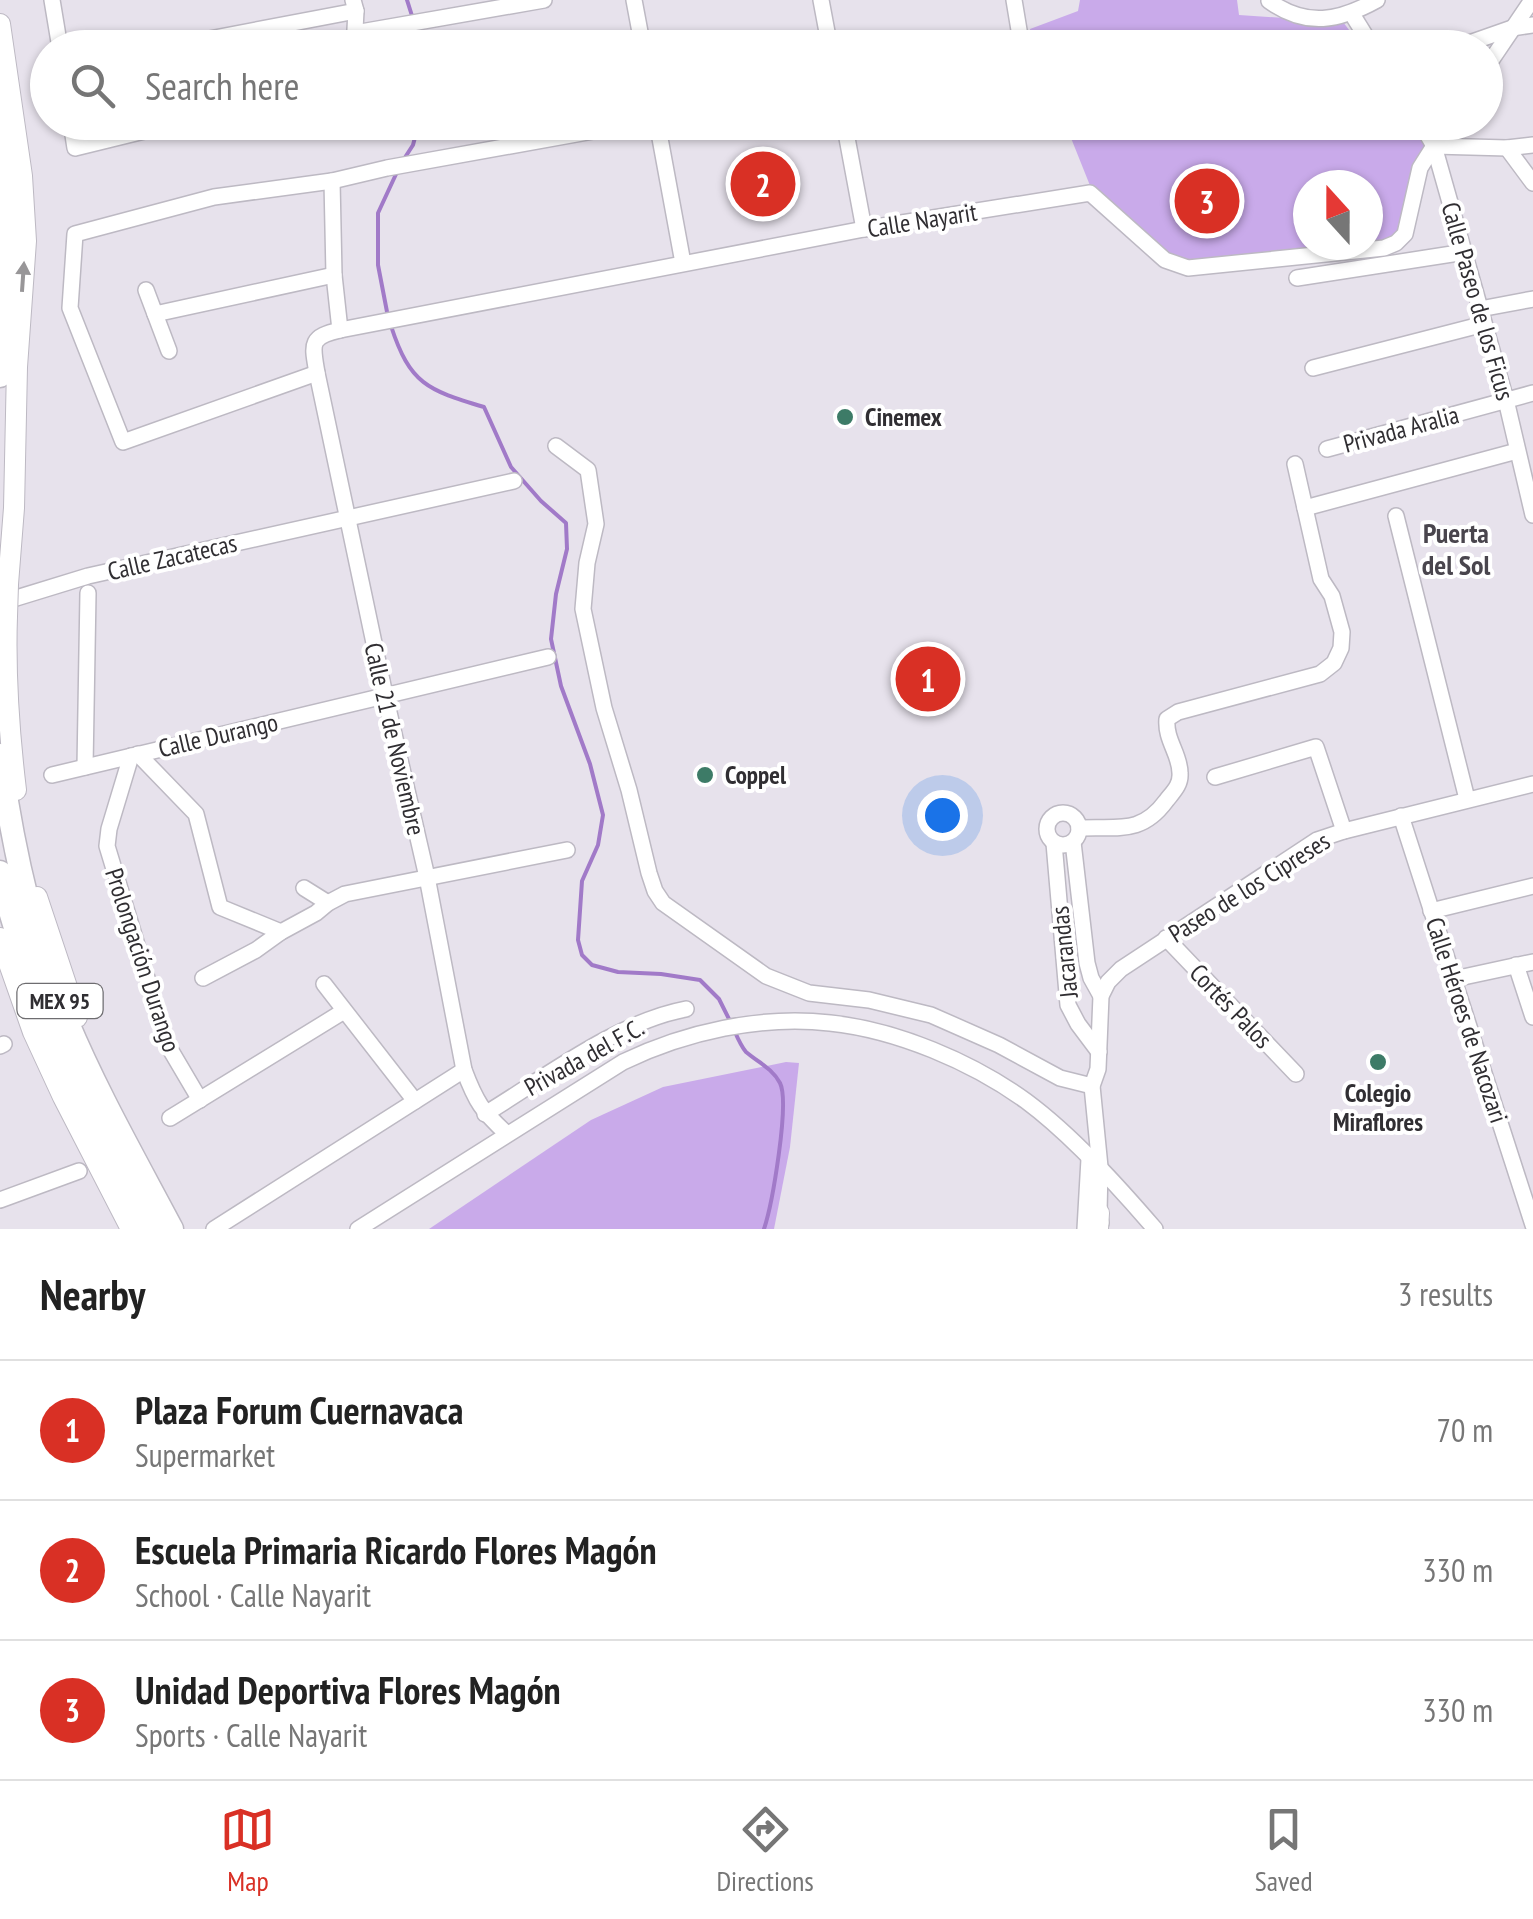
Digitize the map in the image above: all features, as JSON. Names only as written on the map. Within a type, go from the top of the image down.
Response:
[{"type":"highway","points":[[0,98],[11,176],[0,376]]},
{"type":"highway","name":"MEX 95","points":[[0,755],[26,899],[64,1012],[92,1078],[172,1229]]},
{"type":"highway","name":"MEX 95","points":[[0,872],[10,917],[49,1024],[77,1090],[149,1229]]},
{"type":"main road","name":"MEX 95","points":[[0,24],[22,176],[26,241],[16,367],[14,508],[5,601],[6,677],[18,807],[37,897],[73,1008],[182,1229]]},
{"type":"main road","name":"MEX 95","points":[[0,938],[33,1032],[131,1229]]},
{"type":"street","points":[[52,0],[57,30]]},
{"type":"street","points":[[393,30],[544,0]]},
{"type":"street","points":[[634,0],[640,30]]},
{"type":"street","points":[[821,0],[827,30]]},
{"type":"street","points":[[1014,0],[1019,30]]},
{"type":"street","points":[[1269,1],[1301,18],[1320,19],[1352,14],[1376,0]]},
{"type":"street","points":[[1503,42],[1532,0]]},
{"type":"street","points":[[243,30],[355,5]]},
{"type":"street","points":[[1352,14],[1362,30]]},
{"type":"street","points":[[1503,31],[1533,24]]},
{"type":"street","points":[[74,140],[75,148],[108,140]]},
{"type":"street","points":[[317,373],[123,442],[70,308],[76,234],[214,196],[332,181],[545,140]]},
{"type":"street","points":[[660,140],[683,263]]},
{"type":"street","points":[[847,140],[864,229]]},
{"type":"street","name":"Calle Paseo de los Ficus","points":[[1430,140],[1506,400],[1533,515]]},
{"type":"street","name":"Calle Nayarit","points":[[322,334],[864,229],[1090,193],[1166,260],[1188,268],[1367,251],[1396,243],[1406,234],[1420,168],[1438,140]]},
{"type":"street","points":[[1434,146],[1533,145]]},
{"type":"street","points":[[1507,148],[1533,183]]},
{"type":"street","points":[[332,181],[340,330]]},
{"type":"street","points":[[1297,278],[1464,252]]},
{"type":"street","points":[[155,314],[334,274]]},
{"type":"street","points":[[146,290],[168,351]]},
{"type":"street","points":[[1313,368],[1533,299]]},
{"type":"street","name":"Calle 21 de Noviembre","points":[[322,334],[314,340],[317,373],[427,876],[464,1070],[475,1100],[507,1134]]},
{"type":"street","name":"Privada Aralia","points":[[1327,449],[1533,393]]},
{"type":"street","points":[[556,446],[588,470],[596,524],[587,563],[583,609],[604,708],[629,790],[648,873],[663,902],[766,976],[809,994],[869,1000],[931,1015],[1060,1078],[1092,1086]]},
{"type":"street","points":[[1305,508],[1517,451]]},
{"type":"street","points":[[1076,835],[1076,819],[1067,813],[1056,814],[1046,828],[1054,842],[1063,846],[1076,835],[1138,826],[1154,818],[1179,784],[1180,770],[1166,732],[1167,719],[1178,712],[1320,674],[1334,663],[1341,648],[1342,632],[1332,596],[1321,579],[1295,464]]},
{"type":"street","name":"Calle Zacatecas","points":[[5,601],[88,576],[514,481]]},
{"type":"street","points":[[1396,516],[1467,799]]},
{"type":"street","points":[[85,767],[88,594]]},
{"type":"street","name":"Calle Durango","points":[[52,775],[548,657]]},
{"type":"street","points":[[1215,777],[1316,747],[1344,830]]},
{"type":"street","points":[[134,755],[196,814],[220,908],[281,932]]},
{"type":"street","name":"Prolongación Durango","points":[[134,755],[107,846],[167,1044],[200,1100]]},
{"type":"street","name":"Paseo de los Cipreses","points":[[1101,996],[1121,969],[1318,840],[1344,830],[1533,784]]},
{"type":"street","name":"Calle Héroes de Nacozari","points":[[1401,816],[1533,1225]]},
{"type":"street","name":"Jacarandas","points":[[1076,835],[1087,962],[1101,996]]},
{"type":"street","name":"Jacarandas","points":[[1054,842],[1068,1005],[1099,1052]]},
{"type":"street","points":[[203,978],[243,958],[345,894],[567,850]]},
{"type":"street","points":[[1432,911],[1533,886]]},
{"type":"street","points":[[304,888],[328,904]]},
{"type":"street","name":"Cortés Palos","points":[[1166,938],[1296,1074]]},
{"type":"street","points":[[1454,979],[1525,964],[1533,1018]]},
{"type":"street","points":[[324,984],[415,1101]]},
{"type":"street","points":[[1096,1225],[1092,1086],[1098,1069],[1101,996]]},
{"type":"street","name":"Privada del F.C.","points":[[485,1114],[614,1035],[686,1009]]},
{"type":"street","points":[[170,1118],[344,1011]]},
{"type":"street","points":[[358,1229],[619,1064],[653,1048],[754,1024],[830,1023],[868,1030],[954,1059],[1026,1102],[1096,1158],[1155,1229]]},
{"type":"street","points":[[214,1229],[464,1070]]},
{"type":"street","points":[[0,1200],[80,1171]]},
{"type":"shaded area","points":[[1080,0],[1237,0],[1239,15],[1343,22],[1349,30],[1030,30],[1078,11]]},
{"type":"shaded area","points":[[1072,140],[1428,140],[1410,184],[1401,232],[1384,247],[1383,170],[1293,170],[1293,255],[1187,264],[1169,259],[1091,188]]},
{"type":"shaded area","points":[[786,1062],[799,1063],[790,1147],[774,1229],[429,1229],[591,1120],[663,1087]]},
{"type":"waterway","points":[[407,0],[413,19]]},
{"type":"waterway","points":[[404,159],[414,140]]},
{"type":"waterway","points":[[388,317],[378,265],[378,213],[397,172]]},
{"type":"waterway","points":[[391,326],[406,361],[423,382],[484,407],[511,467],[566,523],[567,549],[551,639],[561,686],[590,764],[603,815],[598,845],[582,881],[578,940],[582,955],[592,965],[618,972],[700,980],[719,999],[731,1023]]},
{"type":"waterway","points":[[735,1032],[746,1052],[777,1078],[783,1094],[779,1154],[764,1229]]},
{"type":"place","name":"Escuela Primaria Ricardo Flores Magón","points":[[763,184]]},
{"type":"place","name":"Unidad Deportiva Flores Magón","points":[[1207,201]]},
{"type":"place","name":"Cinemex","points":[[845,417]]},
{"type":"place","name":"Plaza Forum Cuernavaca","points":[[928,679]]},
{"type":"place","name":"Coppel","points":[[705,775]]},
{"type":"place","name":"Colegio Miraflores","points":[[1378,1062]]},
{"type":"district","name":"Puerta del Sol","points":[[1456,548]]}]
